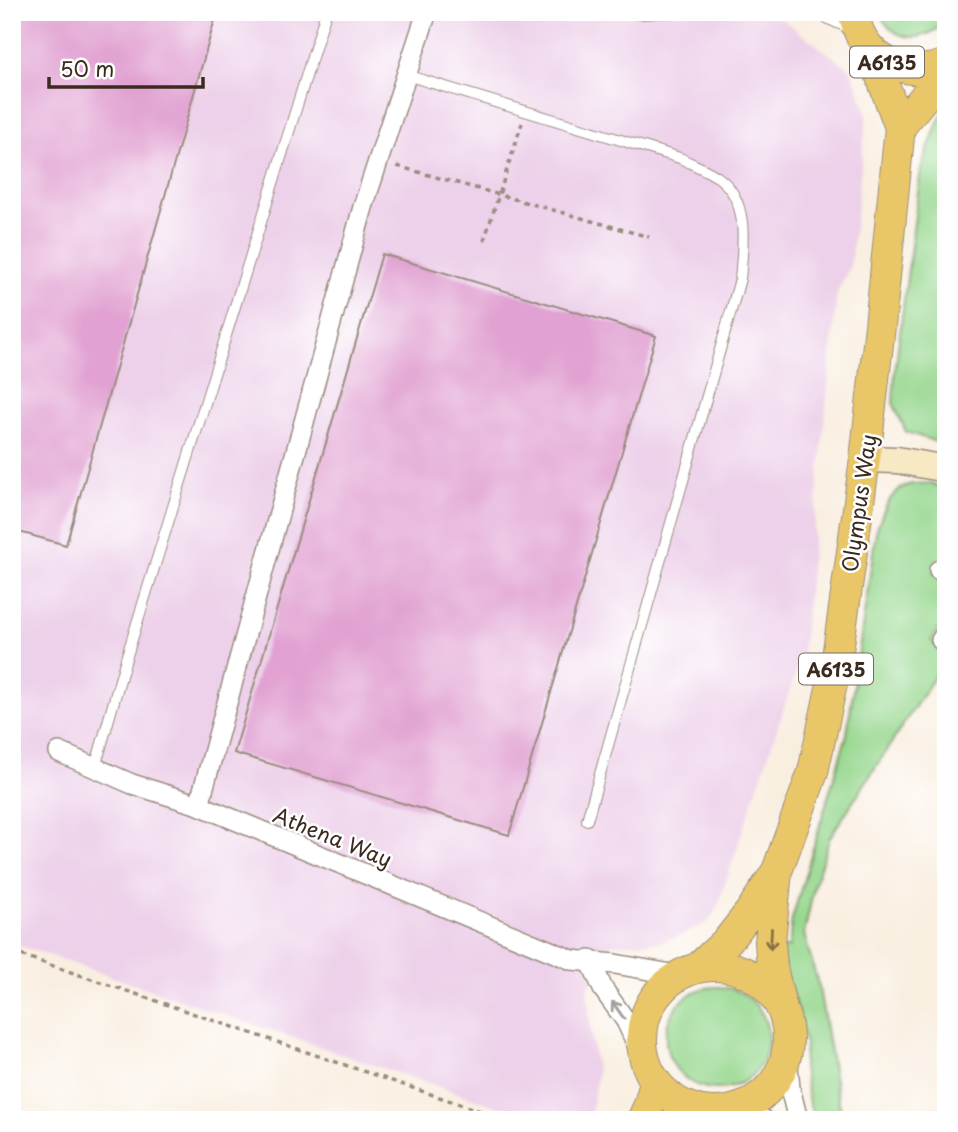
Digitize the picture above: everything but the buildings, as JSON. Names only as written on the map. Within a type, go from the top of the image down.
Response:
[{"type":"main road","name":"A6135","points":[[861,32],[888,63],[910,70],[933,69],[946,64]]},
{"type":"main road","name":"Olympus Way","points":[[650,1071],[641,1036],[646,1012],[658,991],[728,940],[777,871],[813,772],[836,665],[865,459],[900,127],[861,32]]},
{"type":"main road","name":"A6135","points":[[900,127],[946,70]]},
{"type":"main road","name":"Olympus Way","points":[[777,871],[770,942],[772,967],[788,1031],[787,1055]]},
{"type":"main road","name":"Olympus Way","points":[[688,971],[724,965],[748,972],[767,987],[781,1007]]},
{"type":"main road","points":[[650,1071],[673,1099],[691,1109],[714,1114],[751,1103],[767,1091],[779,1074],[787,1055]]},
{"type":"main road","name":"A6135","points":[[642,1120],[649,1105],[650,1071]]},
{"type":"street","points":[[199,805],[363,207],[427,12]]},
{"type":"street","points":[[865,459],[897,460],[946,469]]},
{"type":"street","name":"Athena Way","points":[[59,752],[131,784],[199,805],[572,960],[688,971]]},
{"type":"street","points":[[590,960],[603,989],[626,1021],[650,1071]]},
{"type":"street","points":[[787,1055],[790,1088],[798,1120]]},
{"type":"street","points":[[714,1114],[764,1120]]},
{"type":"lane","points":[[95,768],[326,12]]},
{"type":"lane","points":[[629,12],[673,12]]},
{"type":"lane","points":[[813,12],[861,32]]},
{"type":"lane","points":[[406,75],[680,158],[719,178],[733,194],[740,213],[744,231],[740,279],[587,820]]},
{"type":"path","points":[[484,241],[526,111]]},
{"type":"path","points":[[378,160],[649,237]]},
{"type":"path","points":[[12,952],[507,1120]]},
{"type":"shaded area","points":[[12,12],[762,12],[761,14],[783,20],[851,70],[867,113],[850,267],[837,293],[802,654],[717,908],[708,922],[682,935],[660,942],[611,944],[587,989],[597,1074],[591,1113],[586,1120],[537,1120],[12,943]]},
{"type":"green space","points":[[879,12],[946,12],[946,21],[928,34],[910,37],[892,30]]},
{"type":"green space","points":[[946,107],[946,445],[906,432],[893,403],[921,168]]},
{"type":"green space","points":[[931,483],[946,490],[946,564],[933,572],[946,584],[946,616],[931,641],[946,651],[946,659],[830,837],[815,882],[804,934],[819,988],[843,1120],[816,1120],[809,1104],[803,1068],[805,1045],[799,1012],[785,974],[781,948],[789,947],[792,919],[847,734],[876,532],[895,493],[908,485]]},
{"type":"green space","points":[[717,987],[736,991],[753,1002],[764,1019],[768,1038],[764,1057],[753,1074],[736,1085],[717,1089],[698,1085],[681,1074],[670,1057],[666,1038],[670,1019],[681,1002],[698,991]]}]
